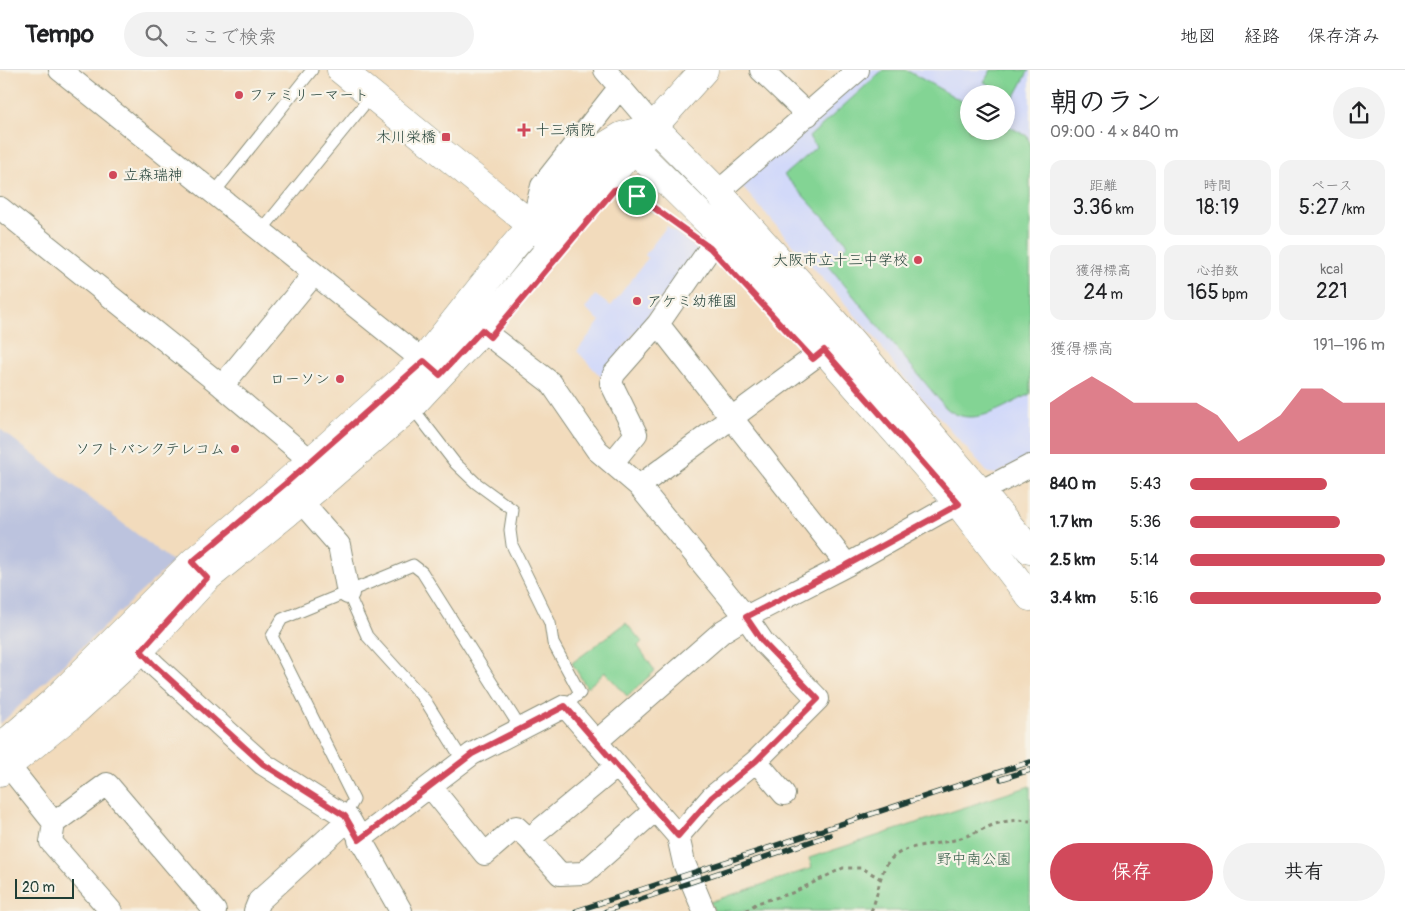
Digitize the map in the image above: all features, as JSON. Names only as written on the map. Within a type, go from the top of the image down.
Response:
[{"type":"street","points":[[60,70],[432,368]]},
{"type":"street","points":[[341,70],[554,243]]},
{"type":"street","points":[[605,70],[654,127],[718,192],[845,334],[969,498],[1030,596]]},
{"type":"street","points":[[54,823],[2,760],[54,701],[132,642],[200,570],[294,492],[432,368],[482,330],[634,149],[704,70]]},
{"type":"street","points":[[761,70],[808,115]]},
{"type":"street","points":[[718,192],[858,70]]},
{"type":"street","points":[[532,226],[542,186],[620,87]]},
{"type":"street","points":[[319,468],[411,406],[432,368],[532,226],[599,150],[622,136],[654,127]]},
{"type":"street","points":[[634,149],[720,234],[824,350],[969,498],[1030,550]]},
{"type":"street","points":[[0,208],[222,386],[319,468]]},
{"type":"street","points":[[613,462],[636,434],[611,383],[614,374],[658,324],[720,234]]},
{"type":"street","points":[[222,386],[314,274]]},
{"type":"street","points":[[658,324],[847,565]]},
{"type":"street","points":[[482,330],[551,383],[597,450],[639,486],[746,617],[763,642],[818,699],[756,761],[712,797],[678,836]]},
{"type":"street","points":[[639,486],[824,350]]},
{"type":"street","points":[[596,742],[723,631],[1030,466]]},
{"type":"street","points":[[294,492],[339,545],[348,593]]},
{"type":"street","points":[[132,642],[154,665],[263,764],[347,818],[401,911]]},
{"type":"street","points":[[359,840],[463,761],[565,706],[678,836],[684,863],[704,911]]},
{"type":"street","points":[[756,761],[784,794]]},
{"type":"street","points":[[529,839],[617,766]]},
{"type":"street","points":[[111,911],[51,842],[54,823],[107,784],[214,911]]},
{"type":"street","points":[[430,786],[485,854],[516,827],[560,874],[584,873],[655,810]]},
{"type":"street","points":[[255,911],[259,900],[347,818]]},
{"type":"lane","points":[[214,193],[312,70]]},
{"type":"lane","points":[[261,231],[373,95]]},
{"type":"lane","points":[[411,406],[455,463],[476,483],[513,510],[510,530],[512,545],[550,622],[554,643],[580,693],[565,706]]},
{"type":"lane","points":[[347,818],[354,800],[272,636],[282,619],[413,565],[422,572],[521,729]]},
{"type":"lane","points":[[348,593],[367,636],[377,650],[425,700],[463,761]]},
{"type":"path","points":[[620,189],[625,187],[670,219]]},
{"type":"path","points":[[871,911],[876,900],[884,868],[891,859],[905,851],[957,839],[998,822],[1030,821]]},
{"type":"path","points":[[746,911],[757,903],[804,888],[843,868],[862,868],[881,879]]},
{"type":"shaded area","name":"大阪市立十三中学校","points":[[863,70],[1030,70],[1030,456],[996,474],[988,473],[897,369],[876,339],[736,180]]},
{"type":"shaded area","name":"アケミ幼稚園","points":[[667,226],[698,250],[601,377],[577,351],[600,321],[585,309],[595,295],[611,306],[648,258],[645,255]]},
{"type":"shaded area","points":[[0,429],[173,562],[0,724]]},
{"type":"green space","name":"大阪市立十三中学校","points":[[883,70],[906,70],[960,100],[960,140],[1015,140],[1015,130],[1027,136],[1030,143],[1030,394],[999,410],[976,417],[955,414],[945,407],[828,265],[848,244],[784,175],[816,147],[809,137]]},
{"type":"green space","points":[[991,70],[1029,70],[1015,96],[1015,85],[990,85],[984,82]]},
{"type":"green space","points":[[626,623],[642,642],[638,646],[655,671],[627,696],[605,672],[587,688],[572,663]]},
{"type":"green space","name":"野中南公園","points":[[1030,786],[1030,911],[714,911],[710,902],[812,868],[809,858]]},
{"type":"railway","points":[[576,911],[1030,762]]},
{"type":"railway","points":[[1001,779],[1030,770]]},
{"type":"railway","points":[[606,911],[830,835]]},
{"type":"place","name":"ファミリーマート","points":[[239,95]]},
{"type":"place","name":"十三病院","points":[[524,130]]},
{"type":"place","name":"木川栄橋","points":[[446,137]]},
{"type":"place","name":"立森瑞神","points":[[113,175]]},
{"type":"place","name":"大阪市立十三中学校","points":[[918,260]]},
{"type":"place","name":"アケミ幼稚園","points":[[637,301]]},
{"type":"place","name":"ローソン","points":[[340,379]]},
{"type":"place","name":"ソフトバンクテレコム","points":[[235,449]]},
{"type":"route","points":[[625,187],[637,196],[710,248],[813,359],[824,350],[959,504],[746,617],[763,642],[818,699],[756,761],[712,797],[678,836],[565,706],[472,754],[359,840],[349,819],[263,764],[141,651],[207,578],[192,562],[285,484],[424,361],[440,375],[482,330],[490,337],[614,190],[625,187]]}]
